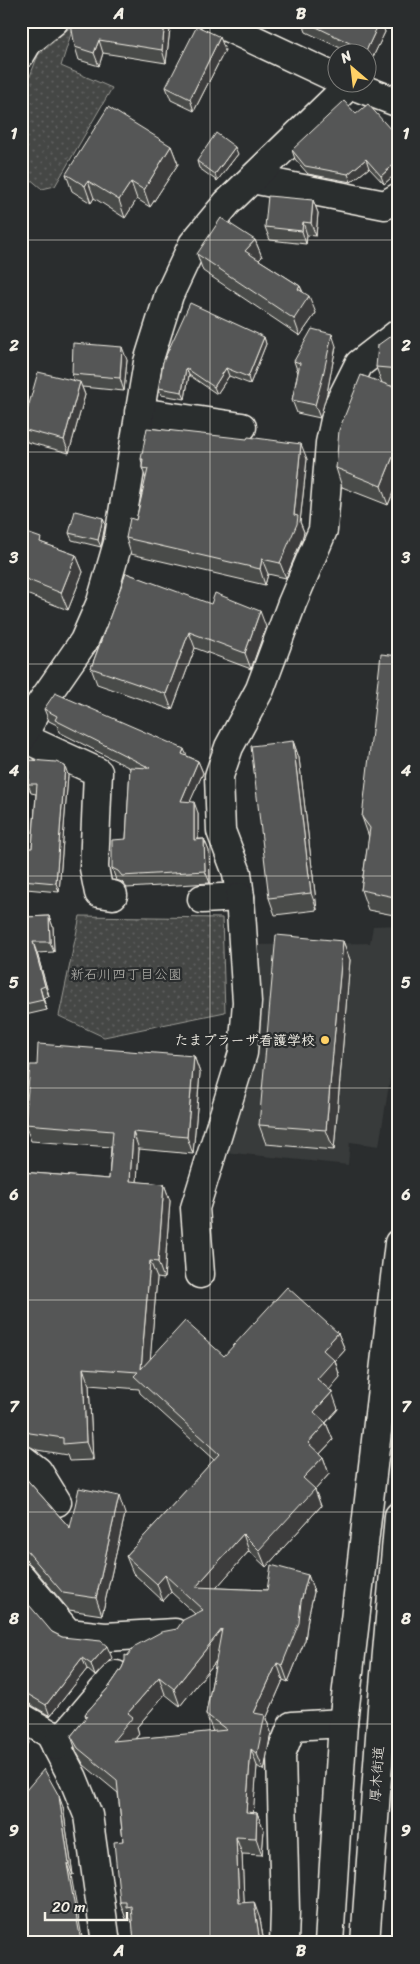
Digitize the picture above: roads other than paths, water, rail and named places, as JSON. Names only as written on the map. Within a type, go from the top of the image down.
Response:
[{"type":"main road","points":[[21,54],[28,42],[54,21]]},
{"type":"main road","points":[[214,21],[328,74]]},
{"type":"main road","points":[[113,895],[99,892],[94,868],[98,772],[22,738],[39,706],[84,641],[101,602],[118,543],[148,362],[169,295],[193,244],[228,203],[335,92]]},
{"type":"main road","points":[[370,92],[399,103]]},
{"type":"main road","points":[[252,179],[385,205],[399,197]]},
{"type":"main road","points":[[200,1274],[195,1208],[243,1053],[247,1002],[237,873],[221,830],[218,776],[229,747],[260,689],[292,603],[323,530],[330,443],[338,406],[359,364],[399,333]]},
{"type":"main road","points":[[139,412],[242,427]]},
{"type":"main road","points":[[202,900],[240,897]]},
{"type":"main road","points":[[329,1943],[343,1723],[399,1243]]},
{"type":"main road","points":[[21,1458],[38,1471],[57,1502]]},
{"type":"main road","name":"厚木街道","points":[[364,1943],[399,1516]]},
{"type":"main road","points":[[21,1577],[68,1633],[106,1637],[175,1633]]},
{"type":"main road","points":[[56,1746],[116,1676]]},
{"type":"main road","points":[[21,1717],[50,1734],[73,1778],[88,1815],[106,1943]]},
{"type":"main road","points":[[284,1943],[285,1910],[280,1754],[292,1726],[343,1723]]},
{"type":"place","name":"たまプラーザ看護学校","points":[[325,1040]]},
{"type":"park label","name":"新石川四丁目公園","points":[[126,974]]}]
